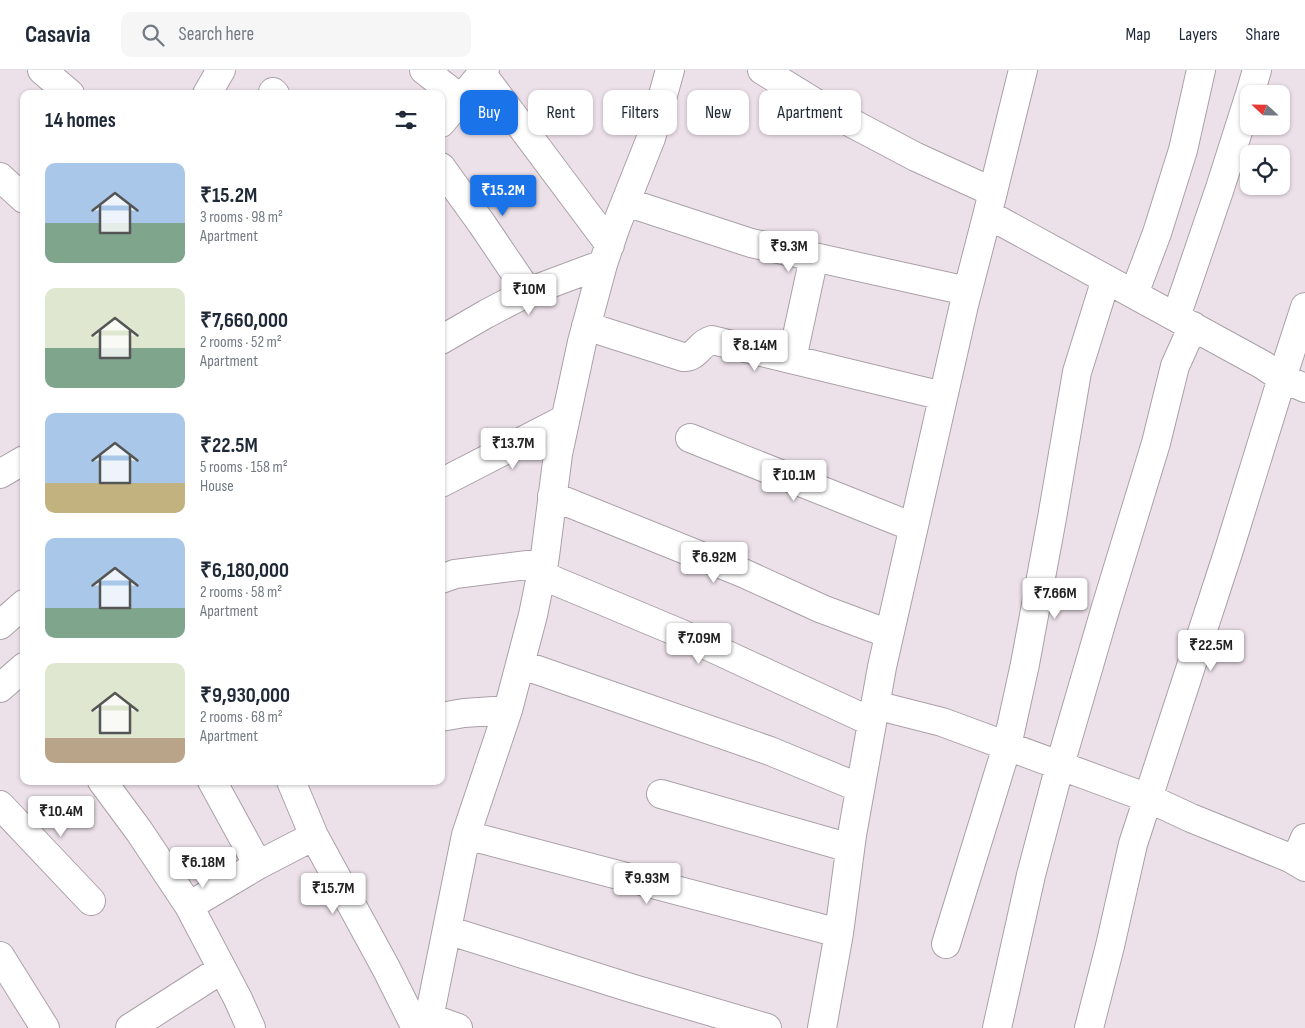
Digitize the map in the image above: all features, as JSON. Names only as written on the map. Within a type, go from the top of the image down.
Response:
[{"type":"street","points":[[42,70],[65,90]]},
{"type":"street","points":[[209,90],[221,70]]},
{"type":"street","points":[[424,70],[460,98]]},
{"type":"street","points":[[424,1025],[447,930],[466,835],[508,710],[533,615],[543,569],[558,454],[586,326],[606,254],[651,138],[670,70]]},
{"type":"street","points":[[762,70],[827,110],[916,157],[990,204],[1000,221],[1264,365],[1293,383]]},
{"type":"street","points":[[822,1028],[839,933],[860,788],[889,634],[967,291],[1023,70]]},
{"type":"street","points":[[1134,294],[1157,233],[1184,150],[1201,70]]},
{"type":"street","points":[[1253,85],[1257,70]]},
{"type":"street","points":[[468,90],[483,72],[606,254]]},
{"type":"street","points":[[445,118],[460,100]]},
{"type":"street","points":[[997,1028],[1031,875],[1060,765],[1156,443],[1184,322],[1220,188],[1240,125]]},
{"type":"street","points":[[445,173],[528,292]]},
{"type":"street","points":[[0,177],[20,195]]},
{"type":"street","points":[[626,202],[751,243],[967,291]]},
{"type":"street","points":[[445,338],[528,292],[606,254]]},
{"type":"street","points":[[792,359],[814,257]]},
{"type":"street","points":[[946,944],[1006,746],[1027,654],[1077,372],[1106,279]]},
{"type":"street","points":[[1090,1028],[1132,844],[1228,553],[1293,383],[1305,307]]},
{"type":"street","points":[[586,326],[688,358],[702,344],[712,340],[943,396]]},
{"type":"street","points":[[445,481],[565,419]]},
{"type":"street","points":[[690,438],[913,527]]},
{"type":"street","points":[[0,474],[20,462]]},
{"type":"street","points":[[552,496],[743,572],[829,612],[889,634]]},
{"type":"street","points":[[445,578],[455,574],[543,569],[682,634],[874,713],[942,722],[1148,798],[1191,818],[1302,855]]},
{"type":"street","points":[[0,625],[20,608]]},
{"type":"street","points":[[520,664],[770,751],[860,788]]},
{"type":"street","points":[[0,688],[20,673]]},
{"type":"street","points":[[445,716],[464,712],[508,710]]},
{"type":"street","points":[[105,785],[139,831],[189,906],[252,1028]]},
{"type":"street","points":[[214,785],[258,865]]},
{"type":"street","points":[[293,785],[314,836],[386,968],[424,1025]]},
{"type":"street","points":[[661,794],[850,848]]},
{"type":"street","points":[[0,805],[91,901]]},
{"type":"street","points":[[466,835],[839,933]]},
{"type":"street","points":[[189,906],[258,865],[314,836]]},
{"type":"street","points":[[447,930],[767,1028]]},
{"type":"street","points":[[0,956],[46,1028]]},
{"type":"street","points":[[130,1028],[222,969]]},
{"type":"street","points":[[424,1025],[458,1028]]}]
